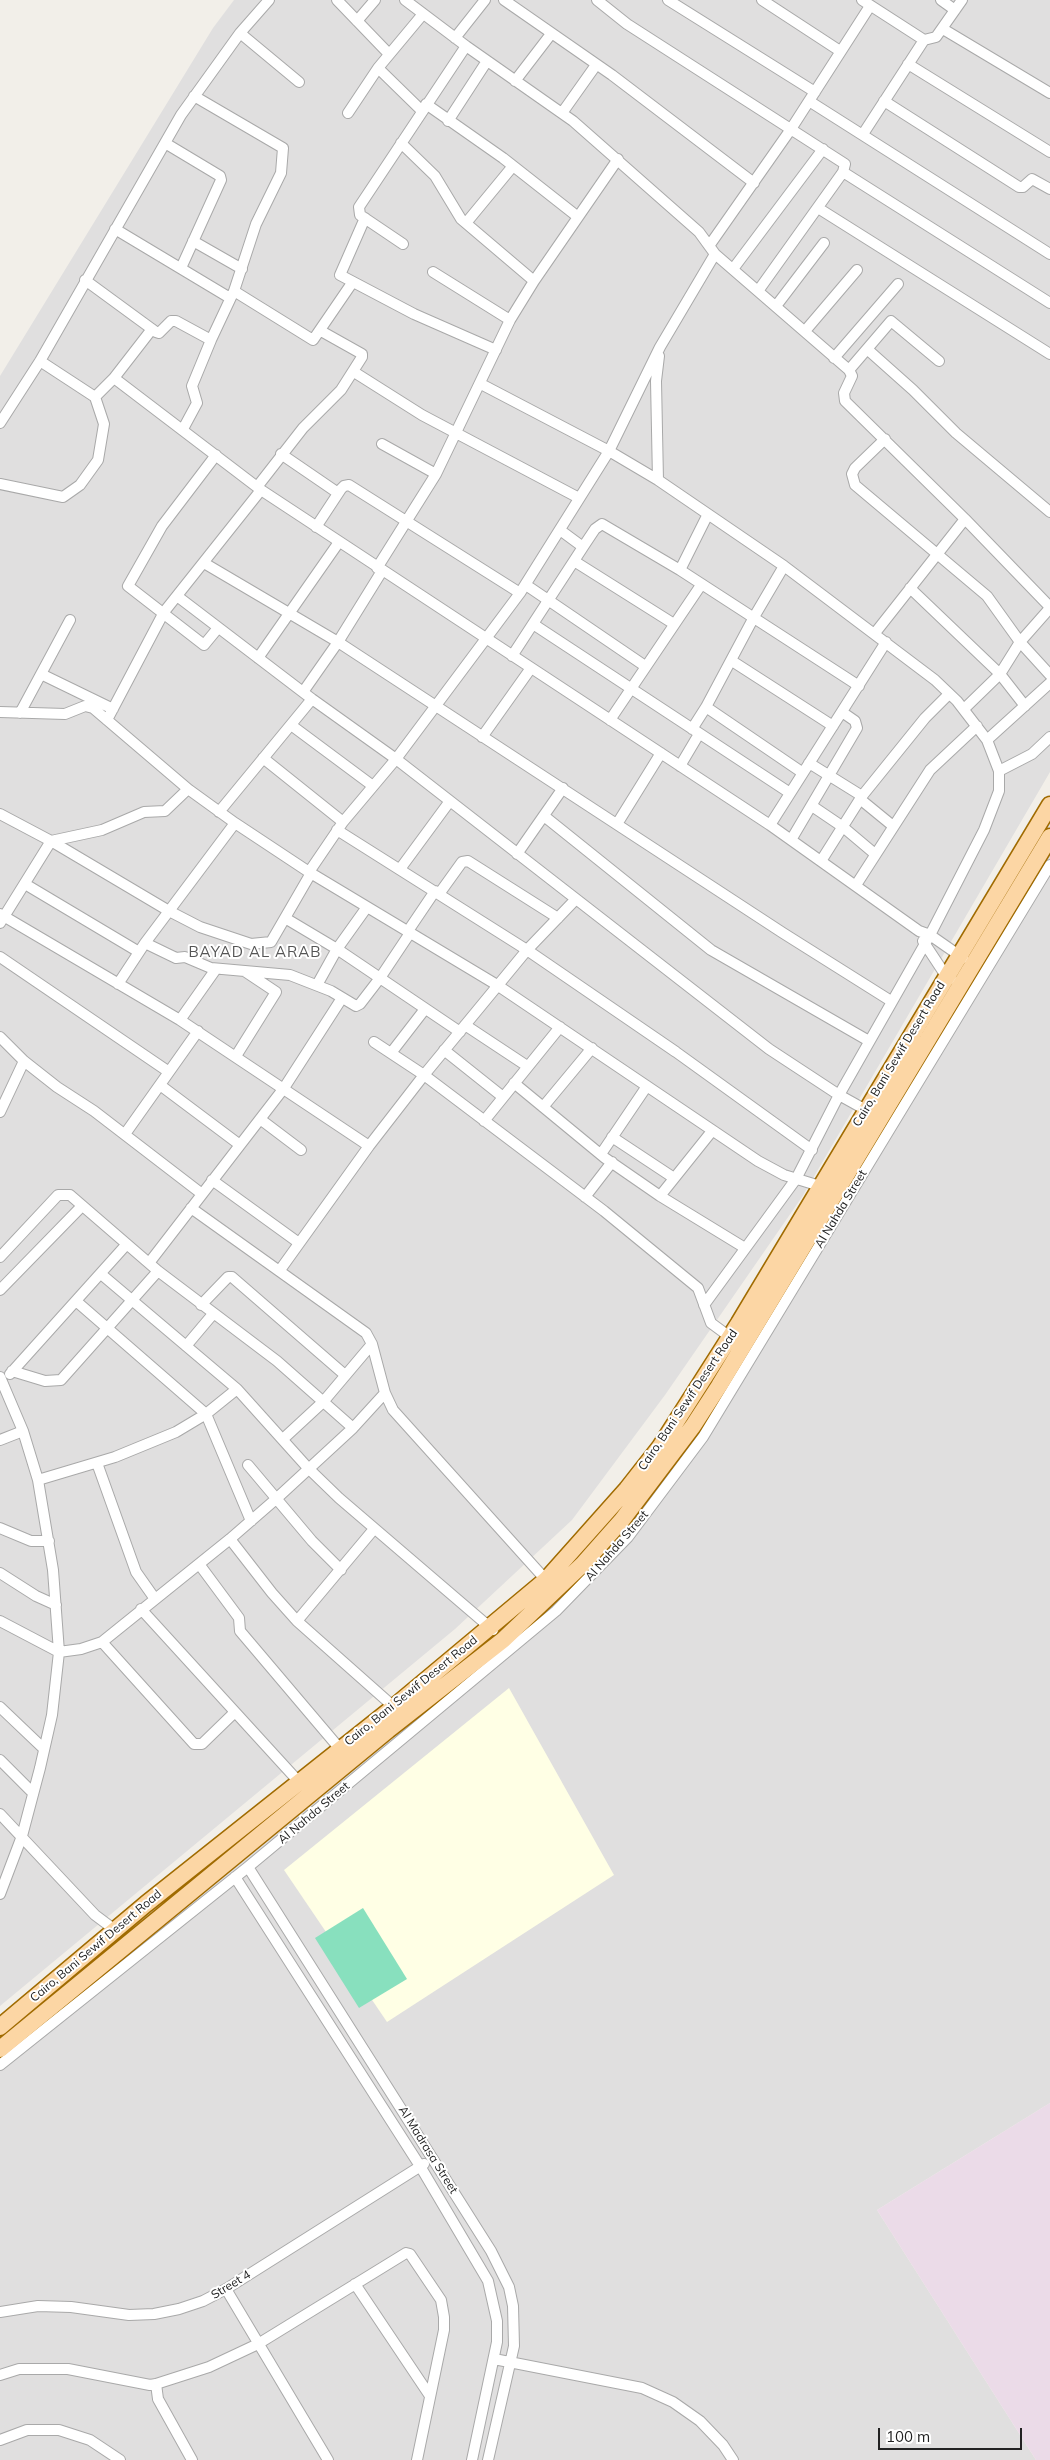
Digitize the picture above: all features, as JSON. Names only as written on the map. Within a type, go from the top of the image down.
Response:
[{"type":"main road","name":"Cairo, Bani Sewif Desert Road","points":[[966,960],[1050,805]]},
{"type":"main road","name":"Cairo, Bani Sewif Desert Road","points":[[0,2049],[162,1925],[506,1645],[524,1629],[584,1564],[622,1520],[693,1426],[738,1355],[953,981],[1050,837]]},
{"type":"main road","name":"Cairo, Bani Sewif Desert Road","points":[[0,2028],[146,1904],[394,1707],[490,1627],[546,1580],[578,1546],[654,1454],[730,1337],[866,1110],[953,981]]},
{"type":"main road","points":[[146,1904],[162,1925]]},
{"type":"street","points":[[0,423],[40,361],[165,142],[194,96],[240,33],[269,0]]},
{"type":"street","points":[[337,0],[389,54]]},
{"type":"street","points":[[356,21],[375,0]]},
{"type":"street","points":[[455,38],[485,0]]},
{"type":"street","points":[[504,0],[596,65],[754,183]]},
{"type":"street","points":[[597,0],[627,24],[843,162],[845,167],[843,172],[758,291]]},
{"type":"street","points":[[668,0],[812,96],[863,134],[1050,254]]},
{"type":"street","points":[[762,0],[840,51]]},
{"type":"street","points":[[940,0],[955,10]]},
{"type":"street","points":[[863,134],[924,40],[936,37],[962,0]]},
{"type":"street","points":[[410,2],[487,62],[562,113],[618,159],[699,232],[712,250],[849,370],[852,376],[844,393],[845,401],[965,519],[1050,607],[1020,642],[1000,674],[964,709]]},
{"type":"street","points":[[0,814],[200,928],[251,944],[271,942],[310,872],[340,826],[396,759],[523,589],[609,451],[660,347],[712,250],[812,96],[840,51],[866,3],[924,40]]},
{"type":"street","points":[[348,113],[378,68],[423,14]]},
{"type":"street","points":[[943,29],[1050,93]]},
{"type":"street","points":[[240,33],[299,82]]},
{"type":"street","points":[[515,81],[551,34]]},
{"type":"street","points":[[403,244],[365,218],[358,211],[359,207],[466,46]]},
{"type":"street","points":[[448,121],[487,62]]},
{"type":"street","points":[[908,64],[1050,152]]},
{"type":"street","points":[[562,113],[596,65]]},
{"type":"street","points":[[378,68],[424,108],[448,121],[513,166],[578,217]]},
{"type":"street","points":[[183,430],[197,403],[192,386],[232,294],[256,224],[281,173],[283,148],[194,96]]},
{"type":"street","points":[[884,101],[1019,187],[1023,187],[1032,180],[1050,189]]},
{"type":"street","points":[[165,142],[220,176],[220,185],[181,268]]},
{"type":"street","points":[[400,143],[435,176],[455,211],[466,223],[534,281]]},
{"type":"street","points":[[733,269],[823,149]]},
{"type":"street","points":[[303,692],[338,642],[436,474],[481,384],[510,320],[534,281],[618,159]]},
{"type":"street","points":[[466,223],[513,166]]},
{"type":"street","points":[[843,172],[1050,303]]},
{"type":"street","points":[[818,208],[1050,354]]},
{"type":"street","points":[[365,218],[339,272],[352,283],[496,350]]},
{"type":"street","points":[[115,229],[311,340],[315,339],[321,331],[352,283]]},
{"type":"street","points":[[194,241],[242,268]]},
{"type":"street","points":[[776,306],[824,243]]},
{"type":"street","points":[[805,332],[857,270]]},
{"type":"street","points":[[433,272],[510,320]]},
{"type":"street","points":[[85,280],[158,333],[170,322],[176,321],[211,340]]},
{"type":"street","points":[[834,358],[898,284]]},
{"type":"street","points":[[849,370],[894,321],[939,361]]},
{"type":"street","points":[[95,397],[114,378],[152,329]]},
{"type":"street","points":[[107,720],[164,612],[204,563],[259,488],[281,454],[317,413],[341,390],[354,372],[362,354],[321,331]]},
{"type":"street","points":[[658,480],[656,381],[660,347]]},
{"type":"street","points":[[867,350],[913,390],[956,433],[1050,512]]},
{"type":"street","points":[[0,484],[63,498],[80,485],[98,460],[104,424],[95,397],[40,361]]},
{"type":"street","points":[[354,372],[422,415],[579,498]]},
{"type":"street","points":[[114,378],[259,488],[316,527],[770,825],[856,885],[918,930],[928,940],[953,981]]},
{"type":"street","points":[[481,384],[609,451],[658,480],[784,566],[875,633],[949,694],[964,709],[987,740],[999,771],[999,791],[991,816],[928,940],[891,1001],[839,1095],[796,1179],[704,1305]]},
{"type":"street","points":[[885,440],[855,468],[852,474],[855,485],[987,596],[1020,642],[1050,676]]},
{"type":"street","points":[[382,444],[436,474]]},
{"type":"street","points":[[281,454],[338,493]]},
{"type":"street","points":[[216,455],[162,526],[128,584],[129,587],[164,612],[204,645],[218,628]]},
{"type":"street","points":[[316,527],[338,493],[344,486],[349,485],[523,589],[549,600],[645,666]]},
{"type":"street","points":[[680,570],[708,514]]},
{"type":"street","points":[[875,633],[965,519]]},
{"type":"street","points":[[512,656],[583,547],[599,525],[606,525],[680,570],[858,686]]},
{"type":"street","points":[[560,530],[583,547]]},
{"type":"street","points":[[258,658],[339,542]]},
{"type":"street","points":[[574,561],[674,624]]},
{"type":"street","points":[[204,563],[338,642],[783,933],[891,1001]]},
{"type":"street","points":[[680,766],[706,707],[784,566]]},
{"type":"street","points":[[610,720],[701,585]]},
{"type":"street","points":[[910,588],[1000,674],[1025,706]]},
{"type":"street","points":[[176,596],[312,699],[396,759],[769,1049],[839,1095],[866,1110]]},
{"type":"street","points":[[20,713],[70,620]]},
{"type":"street","points":[[533,624],[790,793]]},
{"type":"street","points":[[770,825],[886,642]]},
{"type":"street","points":[[732,661],[833,726]]},
{"type":"street","points":[[482,737],[531,668]]},
{"type":"street","points":[[42,674],[113,709]]},
{"type":"street","points":[[987,740],[1050,683]]},
{"type":"street","points":[[821,861],[861,798],[925,718],[949,694]]},
{"type":"street","points":[[219,812],[312,699]]},
{"type":"street","points":[[0,712],[65,714],[88,706],[188,789],[235,824],[310,872],[497,985],[771,1169],[820,1186]]},
{"type":"street","points":[[706,707],[803,773]]},
{"type":"street","points":[[792,840],[857,728],[855,721],[842,712]]},
{"type":"street","points":[[291,725],[374,786]]},
{"type":"street","points":[[856,885],[930,770],[978,726]]},
{"type":"street","points":[[999,771],[1032,754],[1050,736]]},
{"type":"street","points":[[617,824],[661,753]]},
{"type":"street","points":[[263,758],[340,826],[400,869],[527,950],[676,1052],[812,1150]]},
{"type":"street","points":[[809,763],[861,798],[893,826]]},
{"type":"street","points":[[517,854],[563,788]]},
{"type":"street","points":[[188,789],[165,810],[144,812],[102,830],[51,842],[2,918],[198,1031],[369,1146]]},
{"type":"street","points":[[400,869],[450,801]]},
{"type":"street","points":[[812,806],[843,827],[875,854]]},
{"type":"street","points":[[544,816],[711,950],[832,1022],[869,1041]]},
{"type":"street","points":[[118,984],[145,943],[235,824]]},
{"type":"street","points":[[145,943],[176,958],[185,957],[216,969],[283,973],[317,985],[353,1006],[358,1006],[380,978],[437,892],[462,862],[468,861],[558,918]]},
{"type":"street","name":"Al Nahda Street","points":[[524,1629],[563,1605],[628,1537],[703,1437],[1050,866]]},
{"type":"street","points":[[25,884],[139,952]]},
{"type":"street","points":[[280,1270],[369,1146],[424,1075],[527,950],[576,899]]},
{"type":"street","points":[[317,985],[337,949],[367,907]]},
{"type":"street","points":[[285,918],[337,949],[425,1009],[463,1028],[527,1066]]},
{"type":"street","points":[[928,940],[966,960]]},
{"type":"street","points":[[0,957],[169,1072]]},
{"type":"street","points":[[180,1020],[216,969]]},
{"type":"street","points":[[236,1056],[276,992],[245,971]]},
{"type":"street","points":[[148,1263],[284,1088],[342,998]]},
{"type":"street","points":[[391,1053],[425,1009]]},
{"type":"street","points":[[484,1121],[560,1027]]},
{"type":"street","points":[[125,1134],[198,1031]]},
{"type":"street","points":[[0,1037],[24,1061],[57,1087],[125,1134],[202,1194]]},
{"type":"street","points":[[374,1042],[424,1075],[585,1197],[698,1288],[711,1323],[730,1337]]},
{"type":"street","points":[[543,1107],[592,1048]]},
{"type":"street","points":[[444,1050],[503,1098]]},
{"type":"street","points":[[0,1112],[24,1061]]},
{"type":"street","points":[[514,1083],[612,1162],[660,1196],[745,1248]]},
{"type":"street","points":[[160,1085],[240,1145]]},
{"type":"street","points":[[601,1154],[647,1086]]},
{"type":"street","points":[[260,1119],[300,1150]]},
{"type":"street","points":[[660,1196],[712,1131]]},
{"type":"street","points":[[612,1137],[674,1178]]},
{"type":"street","points":[[585,1197],[612,1162]]},
{"type":"street","points":[[212,1180],[299,1243]]},
{"type":"street","points":[[0,1257],[58,1196],[70,1196],[126,1246],[201,1305],[277,1360],[353,1428]]},
{"type":"street","points":[[0,1290],[82,1206]]},
{"type":"street","points":[[191,1208],[359,1326],[366,1333],[372,1344],[385,1394],[393,1410],[546,1580]]},
{"type":"street","points":[[0,1894],[3,1880],[22,1836],[44,1749],[52,1715],[59,1652],[49,1541],[38,1480],[23,1431],[1,1379],[12,1371],[126,1246]]},
{"type":"street","points":[[12,1371],[45,1381],[61,1380],[158,1271]]},
{"type":"street","points":[[101,1274],[237,1389],[308,1468],[374,1529],[490,1627],[506,1645]]},
{"type":"street","points":[[201,1305],[228,1277],[232,1277],[345,1375]]},
{"type":"street","points":[[76,1301],[206,1414],[251,1521]]},
{"type":"street","points":[[186,1346],[213,1314]]},
{"type":"street","points":[[283,1439],[323,1402],[372,1344]]},
{"type":"street","points":[[38,1480],[97,1463],[176,1432],[206,1414],[237,1389]]},
{"type":"street","points":[[0,1621],[59,1652],[81,1649],[102,1642],[251,1521],[353,1428],[385,1394]]},
{"type":"street","points":[[0,1440],[23,1431]]},
{"type":"street","points":[[97,1463],[136,1572],[155,1599]]},
{"type":"street","points":[[248,1465],[276,1499],[341,1570]]},
{"type":"street","points":[[0,1528],[31,1541],[49,1541]]},
{"type":"street","points":[[297,1621],[374,1529]]},
{"type":"street","points":[[230,1539],[272,1593],[297,1621],[394,1707]]},
{"type":"street","points":[[199,1564],[239,1618],[240,1631],[340,1749]]},
{"type":"street","points":[[0,1573],[36,1596],[56,1605]]},
{"type":"street","points":[[141,1609],[299,1782]]},
{"type":"street","points":[[102,1642],[194,1744],[202,1744],[235,1712]]},
{"type":"street","points":[[0,1707],[44,1749]]},
{"type":"street","name":"Al Nahda Street","points":[[0,2065],[162,1925],[248,1867],[393,1736]]},
{"type":"street","points":[[0,1760],[33,1793]]},
{"type":"street","points":[[0,1814],[95,1915],[115,1930]]},
{"type":"street","name":"Al Madrasa Street","points":[[248,1867],[498,2262],[509,2287],[515,2326],[511,2362],[488,2460]]},
{"type":"street","name":"Al Madrasa Street","points":[[235,1877],[420,2166],[488,2281],[497,2321],[494,2359],[472,2460]]},
{"type":"street","name":"Street 4","points":[[0,2312],[38,2306],[54,2306],[128,2315],[154,2314],[187,2307],[226,2290],[433,2158]]},
{"type":"street","points":[[0,2375],[18,2369],[68,2369],[150,2385],[156,2384],[209,2367],[258,2344],[402,2253],[410,2254],[441,2300],[444,2330],[417,2460]]},
{"type":"street","points":[[355,2284],[430,2396]]},
{"type":"street","points":[[226,2290],[328,2460]]},
{"type":"street","points":[[494,2359],[642,2388],[673,2402],[700,2421],[723,2445],[733,2460]]},
{"type":"street","points":[[156,2384],[158,2399],[192,2460]]},
{"type":"street","points":[[0,2440],[27,2430],[59,2430],[90,2440],[120,2460]]},
{"type":"shaded area","points":[[234,0],[1050,0],[1050,772],[802,1197],[665,1395],[572,1520],[455,1629],[0,2006],[0,376],[213,28]]},
{"type":"shaded area","points":[[1050,819],[1050,2103],[877,2210],[1036,2460],[0,2460],[0,2037],[82,1967],[500,1632],[595,1537]]},
{"type":"shaded area","points":[[509,1688],[614,1875],[387,2022],[284,1870]]},
{"type":"shaded area","points":[[1050,2103],[1050,2460],[1036,2460],[877,2210]]},
{"type":"green space","points":[[363,1908],[407,1979],[359,2008],[315,1938]]},
{"type":"district","name":"BAYAD AL ARAB","points":[[255,952]]}]
